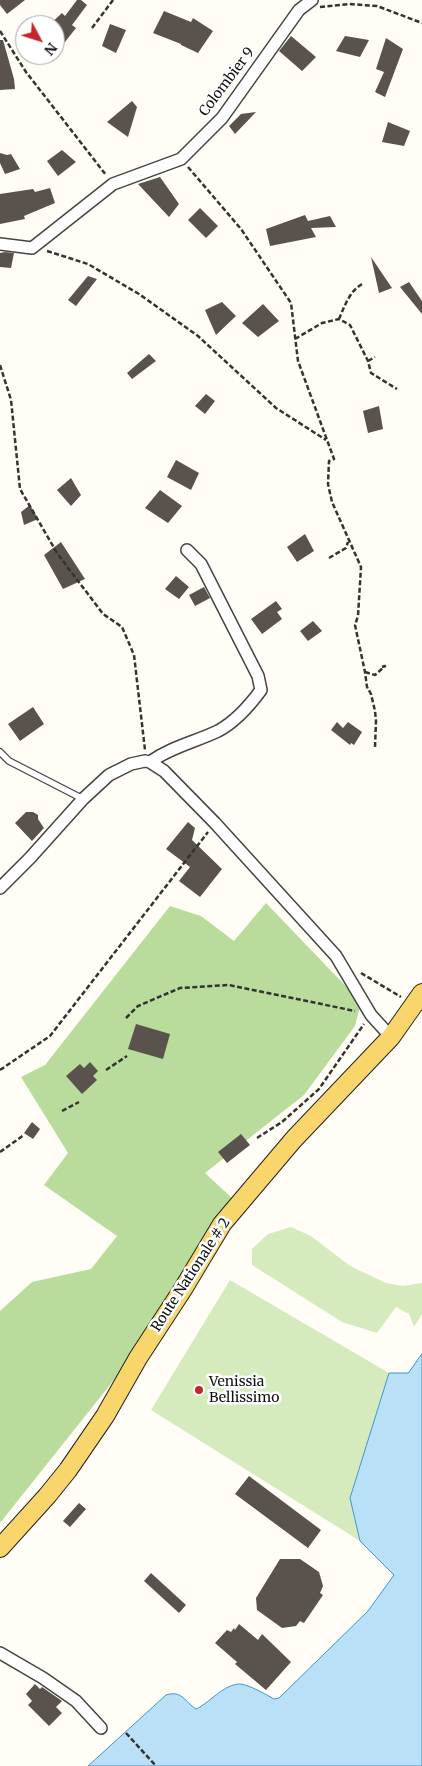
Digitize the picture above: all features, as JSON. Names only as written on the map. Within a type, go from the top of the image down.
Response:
[{"type":"main road","name":"Route Nationale # 2","points":[[0,1548],[68,1470],[105,1416],[138,1358],[222,1224],[294,1139],[391,1037],[419,997]]},
{"type":"street","name":"Colombier 9","points":[[32,248],[114,184],[181,159],[222,118],[299,10],[312,0]]},
{"type":"street","points":[[0,244],[32,248]]},
{"type":"street","points":[[0,888],[83,799],[109,775],[131,764],[147,762],[220,730],[249,707],[261,690],[258,676],[201,564],[187,550]]},
{"type":"street","points":[[147,762],[164,771],[215,822],[336,956],[371,1015],[391,1037]]},
{"type":"street","points":[[0,1653],[76,1700],[101,1728]]},
{"type":"lane","points":[[0,752],[9,761],[83,799]]},
{"type":"path","points":[[92,28],[113,0]]},
{"type":"path","points":[[299,10],[349,4],[377,6],[422,23]]},
{"type":"path","points":[[0,31],[26,72],[114,184]]},
{"type":"path","points":[[181,159],[241,229],[291,303],[298,361],[334,459],[328,461],[328,484],[332,502],[361,568],[358,616],[355,625],[367,687],[371,694],[375,711],[375,747]]},
{"type":"path","points":[[32,248],[53,252],[88,264],[139,294],[198,336],[276,408],[328,440]]},
{"type":"path","points":[[339,319],[348,299],[357,287],[364,283]]},
{"type":"path","points":[[295,339],[322,322],[339,319],[350,325],[368,361],[371,373],[397,389]]},
{"type":"path","points":[[368,361],[375,357]]},
{"type":"path","points":[[0,365],[11,400],[20,489],[57,553],[103,614],[122,627],[134,655],[147,762]]},
{"type":"path","points":[[329,558],[346,548],[348,542]]},
{"type":"path","points":[[365,672],[375,675],[385,666],[382,667]]},
{"type":"path","points":[[0,1070],[50,1036],[215,822]]},
{"type":"path","points":[[359,972],[375,983],[419,997]]},
{"type":"path","points":[[126,1018],[138,1006],[180,988],[229,985],[371,1015],[319,1089],[282,1122],[257,1138]]},
{"type":"path","points":[[106,1070],[127,1056]]},
{"type":"path","points":[[62,1111],[79,1102]]},
{"type":"path","points":[[0,1152],[24,1135]]},
{"type":"path","points":[[126,1733],[156,1766]]},
{"type":"green space","points":[[266,903],[361,1002],[355,1026],[304,1095],[205,1173],[232,1198],[125,1366],[0,1523],[0,1311],[32,1282],[91,1269],[117,1236],[44,1185],[68,1153],[21,1077],[45,1065],[170,906],[201,916],[234,941]]},
{"type":"green space","points":[[291,1227],[311,1236],[350,1266],[386,1283],[403,1286],[422,1283],[422,1314],[414,1327],[409,1314],[396,1307],[377,1333],[342,1322],[252,1265],[252,1249],[268,1234]]},
{"type":"green space","points":[[230,1280],[389,1373],[350,1498],[360,1541],[151,1410]]},
{"type":"water","points":[[422,1354],[422,1766],[88,1766],[166,1695],[179,1695],[196,1709],[219,1692],[232,1685],[239,1684],[274,1699],[279,1698],[368,1611],[394,1575],[360,1541],[350,1498],[389,1373],[408,1373]]},
{"type":"building","points":[[0,0],[25,0],[7,14],[0,5]]},
{"type":"building","points":[[77,0],[81,0],[87,5],[72,25],[76,28],[65,42],[65,16]]},
{"type":"building","points":[[164,11],[191,22],[193,18],[213,31],[198,53],[153,33]]},
{"type":"building","points":[[110,24],[126,30],[116,53],[102,46]]},
{"type":"building","points":[[291,36],[316,57],[302,71],[279,51]]},
{"type":"building","points":[[345,36],[369,40],[360,57],[336,51]]},
{"type":"building","points":[[386,38],[403,49],[385,97],[375,92],[384,72],[376,69]]},
{"type":"building","points":[[0,40],[3,40],[15,89],[0,90]]},
{"type":"building","points":[[132,101],[137,107],[128,137],[107,122]]},
{"type":"building","points":[[256,112],[235,134],[229,126],[241,114]]},
{"type":"building","points":[[388,122],[410,131],[404,146],[382,142]]},
{"type":"building","points":[[62,150],[76,162],[58,176],[47,161]]},
{"type":"building","points":[[0,153],[11,154],[20,169],[5,174],[0,163]]},
{"type":"building","points":[[160,177],[179,204],[169,217],[138,184]]},
{"type":"building","points":[[50,188],[55,203],[24,216],[25,219],[0,224],[0,194],[33,189],[35,192]]},
{"type":"building","points":[[200,208],[218,226],[206,238],[188,220]]},
{"type":"building","points":[[305,215],[308,221],[330,216],[336,227],[311,228],[316,237],[270,246],[266,229]]},
{"type":"building","points":[[0,253],[14,253],[11,268],[0,267]]},
{"type":"building","points":[[371,257],[392,288],[379,293]]},
{"type":"building","points":[[88,276],[97,279],[76,306],[68,300]]},
{"type":"building","points":[[409,282],[422,301],[422,314],[400,287]]},
{"type":"building","points":[[222,302],[236,316],[216,335],[205,310]]},
{"type":"building","points":[[263,304],[279,321],[258,337],[242,323]]},
{"type":"building","points":[[149,354],[156,361],[132,379],[127,373]]},
{"type":"building","points":[[206,394],[215,401],[205,414],[195,406]]},
{"type":"building","points":[[379,406],[383,429],[368,433],[363,411]]},
{"type":"building","points":[[176,460],[199,473],[191,490],[167,477]]},
{"type":"building","points":[[71,478],[81,495],[71,506],[57,490]]},
{"type":"building","points":[[160,490],[182,506],[168,523],[145,508]]},
{"type":"building","points":[[30,505],[38,519],[24,525],[21,512]]},
{"type":"building","points":[[305,534],[314,551],[297,562],[287,547]]},
{"type":"building","points":[[61,542],[85,579],[63,589],[44,555]]},
{"type":"building","points":[[176,576],[189,587],[179,599],[165,589]]},
{"type":"building","points":[[204,587],[210,598],[195,606],[189,595]]},
{"type":"building","points":[[276,601],[282,609],[277,612],[282,619],[262,634],[251,619]]},
{"type":"building","points":[[313,621],[322,631],[308,641],[300,631]]},
{"type":"building","points":[[33,707],[44,724],[20,741],[8,724]]},
{"type":"building","points":[[337,722],[343,728],[348,722],[362,732],[354,745],[351,743],[350,745],[331,730]]},
{"type":"building","points":[[26,812],[33,812],[38,815],[38,819],[44,828],[32,841],[15,823]]},
{"type":"building","points":[[188,822],[195,828],[192,840],[222,869],[200,897],[179,881],[190,867],[166,849]]},
{"type":"building","points":[[136,1024],[170,1034],[163,1059],[128,1049]]},
{"type":"building","points":[[90,1062],[98,1071],[93,1076],[97,1080],[82,1094],[66,1076],[80,1064],[84,1068]]},
{"type":"building","points":[[32,1122],[40,1129],[33,1139],[24,1133]]},
{"type":"building","points":[[241,1134],[250,1145],[227,1163],[218,1152]]},
{"type":"building","points":[[249,1476],[321,1530],[308,1548],[235,1494]]},
{"type":"building","points":[[79,1503],[86,1509],[70,1527],[63,1521]]},
{"type":"building","points":[[280,1559],[300,1559],[319,1572],[323,1586],[320,1593],[323,1595],[304,1623],[300,1621],[296,1626],[282,1628],[257,1610],[256,1598]]},
{"type":"building","points":[[151,1573],[186,1605],[179,1613],[144,1581]]},
{"type":"building","points":[[239,1624],[258,1640],[262,1634],[291,1662],[266,1690],[235,1664],[237,1662],[215,1643],[227,1630],[231,1632],[234,1628],[235,1630]]},
{"type":"building","points":[[35,1684],[40,1689],[42,1687],[62,1701],[56,1707],[62,1713],[49,1726],[28,1705],[32,1701],[26,1694]]},
{"type":"place","name":"Venissia Bellissimo","points":[[199,1390]]}]
